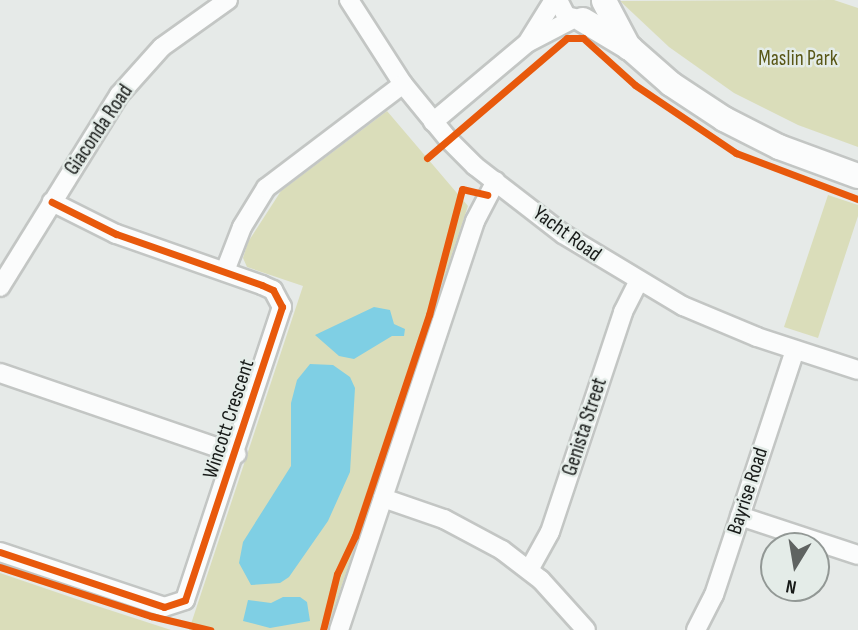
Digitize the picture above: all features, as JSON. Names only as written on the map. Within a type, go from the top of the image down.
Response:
[{"type":"street","name":"Giaconda Road","points":[[0,287],[103,118],[142,69],[187,26],[228,0]]},
{"type":"street","name":"Yacht Road","points":[[349,0],[403,84],[463,155],[573,241],[638,282],[708,317],[795,350],[858,370]]},
{"type":"street","points":[[527,43],[556,0],[561,10],[630,48],[671,85],[732,124],[791,152],[858,176]]},
{"type":"street","points":[[433,121],[527,43],[578,20],[597,15],[604,1]]},
{"type":"street","points":[[604,1],[630,48]]},
{"type":"street","points":[[225,271],[242,227],[266,188],[403,84]]},
{"type":"street","points":[[339,630],[475,221],[496,181]]},
{"type":"street","name":"Wincott Crescent","points":[[0,552],[164,607],[179,605],[189,593],[282,307],[274,290],[116,234],[52,202]]},
{"type":"street","name":"Genista Street","points":[[529,570],[550,532],[623,312],[638,282]]},
{"type":"street","name":"Bayrise Road","points":[[696,630],[714,595],[795,350]]},
{"type":"street","points":[[0,373],[236,454]]},
{"type":"street","points":[[383,498],[475,533],[529,570],[586,630]]},
{"type":"street","points":[[740,516],[858,555]]},
{"type":"green space","name":"Maslin Park","points":[[834,0],[858,8],[858,147],[798,125],[734,93],[669,47],[620,1]]},
{"type":"green space","points":[[387,111],[468,206],[327,630],[189,630],[303,286],[247,267],[243,258],[248,242],[281,191]]},
{"type":"green space","points":[[828,195],[858,205],[858,216],[818,338],[784,327]]},
{"type":"green space","points":[[0,573],[91,604],[171,630],[0,630]]},
{"type":"water","points":[[374,307],[390,310],[394,324],[405,329],[404,336],[392,336],[354,359],[339,356],[315,335]]},
{"type":"water","points":[[310,364],[333,365],[350,377],[355,388],[350,472],[328,521],[289,577],[280,583],[251,585],[239,563],[243,542],[291,466],[291,403],[297,380]]},
{"type":"water","points":[[283,597],[300,597],[307,602],[310,621],[270,628],[243,621],[248,600],[271,603]]},
{"type":"cycle path","points":[[427,158],[567,38],[583,38],[635,85],[736,153],[858,199]]},
{"type":"cycle path","points":[[323,630],[337,574],[355,536],[429,315],[462,189],[487,195]]},
{"type":"cycle path","points":[[0,552],[164,607],[185,600],[282,307],[273,290],[116,234],[52,202]]},
{"type":"cycle path","points":[[0,567],[151,616],[210,630]]}]
